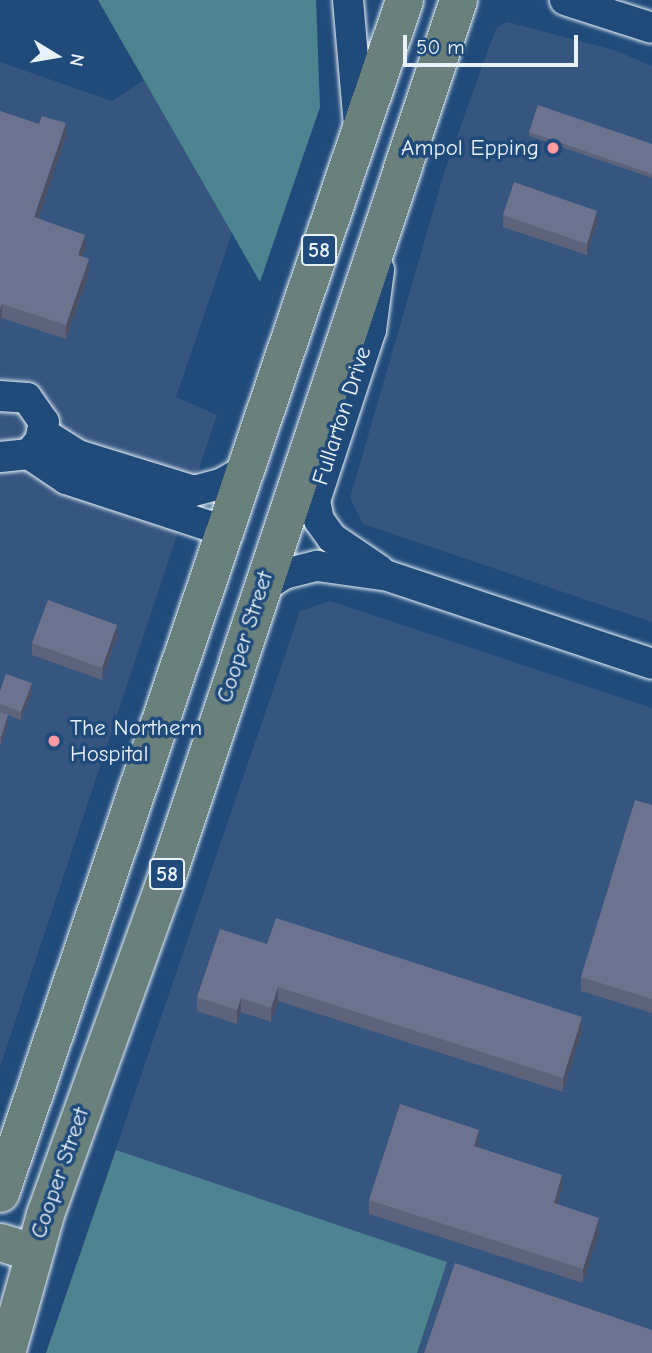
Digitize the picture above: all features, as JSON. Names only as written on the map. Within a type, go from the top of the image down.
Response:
[{"type":"main road","name":"58","points":[[0,1193],[6,1164],[404,0]]},
{"type":"main road","name":"Cooper Street","points":[[6,1353],[16,1247],[164,884],[292,492],[458,0]]},
{"type":"main road","points":[[223,531],[249,528],[292,492]]},
{"type":"street","points":[[348,0],[359,129]]},
{"type":"street","points":[[565,0],[652,28]]},
{"type":"street","name":"Fullarton Drive","points":[[384,222],[371,330],[315,501],[319,520],[332,538],[388,576]]},
{"type":"street","points":[[0,396],[18,394],[35,404],[24,448]]},
{"type":"street","points":[[24,448],[78,455],[194,491],[221,484],[242,472]]},
{"type":"street","points":[[24,448],[66,479],[223,531]]},
{"type":"street","name":"Fullarton Drive","points":[[261,589],[284,574],[317,566],[388,576],[652,664]]},
{"type":"shaded area","points":[[507,22],[614,50],[652,66],[652,622],[363,524],[350,498],[445,170],[497,27]]},
{"type":"shaded area","name":"The Northern Hospital","points":[[0,62],[112,101],[144,80],[232,233],[176,397],[217,415],[0,1067]]},
{"type":"shaded area","points":[[330,601],[652,708],[652,1353],[46,1353],[300,611]]},
{"type":"green space","points":[[98,0],[316,0],[320,107],[260,282]]},
{"type":"green space","points":[[116,1150],[447,1262],[417,1353],[46,1353]]},
{"type":"building","points":[[538,105],[652,144],[652,174],[529,132]]},
{"type":"building","points":[[0,111],[39,124],[42,116],[66,123],[34,217],[85,235],[78,255],[89,259],[66,325],[2,304],[0,309]]},
{"type":"building","points":[[514,182],[597,211],[587,244],[503,215]]},
{"type":"building","points":[[48,600],[117,625],[102,668],[32,643]]},
{"type":"building","points":[[6,674],[32,683],[21,712],[0,704],[0,691]]},
{"type":"building","points":[[0,712],[8,715],[1,737],[0,737]]},
{"type":"building","points":[[635,800],[652,805],[652,999],[581,977]]},
{"type":"building","points":[[276,918],[582,1017],[563,1078],[278,987],[271,1008],[241,998],[237,1010],[197,997],[220,929],[267,944]]},
{"type":"building","points":[[400,1104],[479,1130],[474,1146],[562,1175],[554,1203],[599,1218],[583,1269],[369,1200]]},
{"type":"building","points":[[455,1263],[652,1330],[652,1353],[424,1353]]},
{"type":"place","name":"Ampol Epping","points":[[553,148]]},
{"type":"place","name":"The Northern Hospital","points":[[54,741]]}]
